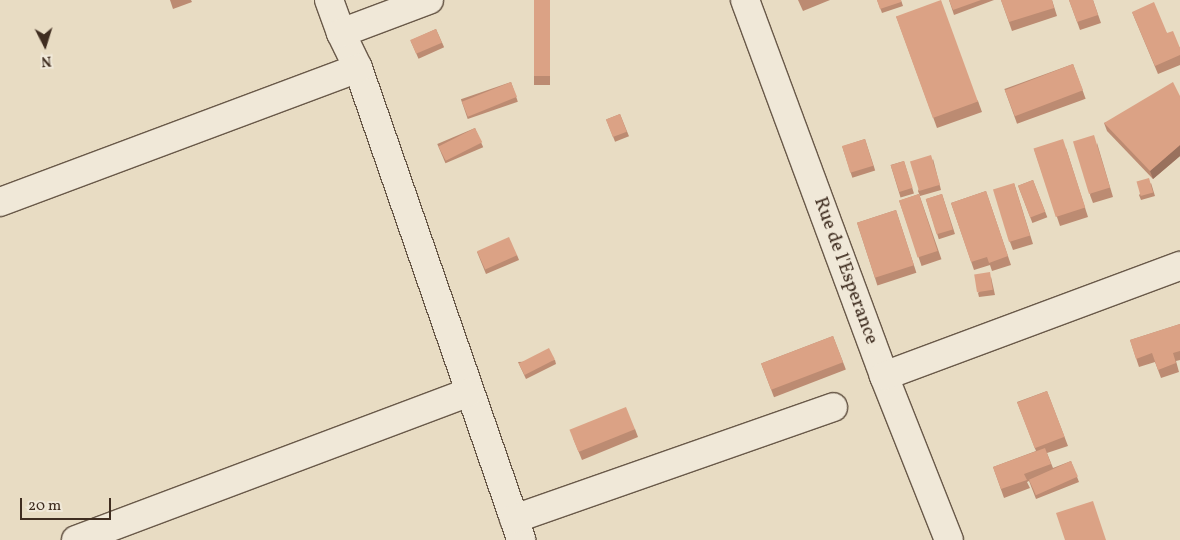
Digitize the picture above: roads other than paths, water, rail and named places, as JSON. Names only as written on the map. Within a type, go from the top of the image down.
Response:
[{"type":"street","points":[[330,0],[341,33],[358,68],[468,393],[517,529],[834,406]]},
{"type":"street","points":[[341,33],[429,0]]},
{"type":"street","name":"Rue de l'Esperance","points":[[744,0],[884,376],[940,537]]},
{"type":"street","points":[[0,202],[358,68]]},
{"type":"street","points":[[884,376],[1180,266]]},
{"type":"street","points":[[76,540],[468,393]]}]
